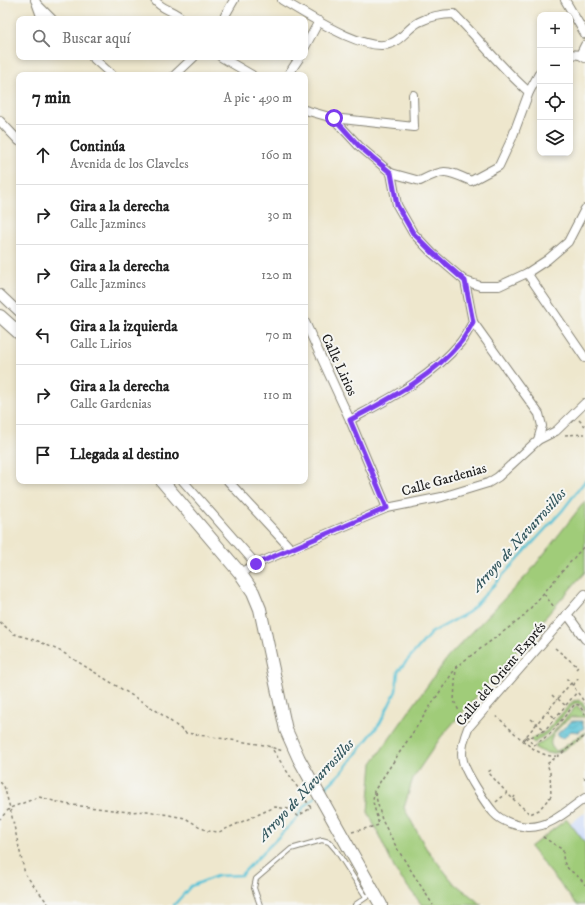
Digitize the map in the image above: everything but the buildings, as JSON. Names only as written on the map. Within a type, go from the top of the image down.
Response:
[{"type":"main road","points":[[0,316],[16,330]]},
{"type":"main road","points":[[165,484],[240,573],[253,592],[260,609],[269,644],[275,686],[286,730],[311,782],[327,809],[370,894],[381,905]]},
{"type":"street","points":[[155,0],[157,4],[180,16]]},
{"type":"street","points":[[225,16],[234,0]]},
{"type":"street","points":[[282,0],[348,38],[367,44],[391,44],[418,22],[446,14],[454,14],[515,80],[529,92]]},
{"type":"street","points":[[565,0],[585,34]]},
{"type":"street","points":[[36,2],[41,16]]},
{"type":"street","points":[[36,2],[49,16]]},
{"type":"street","points":[[308,41],[319,21]]},
{"type":"street","points":[[573,54],[583,56],[585,45]]},
{"type":"street","points":[[95,60],[109,72]]},
{"type":"street","points":[[178,72],[191,60]]},
{"type":"street","points":[[227,60],[247,72]]},
{"type":"street","points":[[290,72],[298,60]]},
{"type":"street","points":[[334,118],[359,146],[391,173],[420,181],[439,171],[453,173],[471,181],[499,166],[512,138],[529,92],[537,77]]},
{"type":"street","points":[[308,111],[334,118],[414,127],[413,95]]},
{"type":"street","points":[[0,121],[16,138]]},
{"type":"street","points":[[391,173],[397,205],[413,233],[465,281],[480,286],[499,286],[527,273],[547,260],[568,242],[585,209]]},
{"type":"street","points":[[527,273],[585,358]]},
{"type":"street","points":[[465,281],[473,322],[539,414],[542,426],[538,440]]},
{"type":"street","points":[[0,294],[16,309]]},
{"type":"street","points":[[350,420],[402,392],[432,370],[460,343],[473,322]]},
{"type":"street","name":"Calle Lirios","points":[[308,329],[350,420],[387,508]]},
{"type":"street","points":[[538,440],[549,436],[570,419],[585,403]]},
{"type":"street","name":"Calle Gardenias","points":[[240,573],[256,564],[387,508],[442,497],[488,483],[498,477],[538,440]]},
{"type":"street","points":[[186,484],[256,564]]},
{"type":"street","points":[[231,484],[291,549]]},
{"type":"street","name":"Calle del Orient Exprés","points":[[585,594],[468,728],[464,739],[462,760],[467,772],[490,807],[501,818],[514,824],[529,827],[551,821],[585,798]]},
{"type":"street","points":[[567,614],[585,639]]},
{"type":"lane","points":[[260,905],[254,888],[256,878],[291,849],[322,840],[329,842],[370,894],[355,905]]},
{"type":"path","points":[[549,436],[585,434]]},
{"type":"path","points":[[340,834],[379,826],[373,802],[374,792],[456,666],[522,618],[585,545]]},
{"type":"path","points":[[544,594],[554,607]]},
{"type":"path","points":[[0,622],[14,634],[38,641],[62,652],[157,711],[186,733],[271,746],[282,750],[286,756]]},
{"type":"path","points":[[555,648],[578,667],[576,669]]},
{"type":"path","points":[[456,666],[454,701],[461,715]]},
{"type":"path","points":[[566,678],[585,703]]},
{"type":"path","points":[[523,740],[557,699],[572,684],[578,679],[581,682]]},
{"type":"path","points":[[525,736],[529,738],[544,730],[578,692]]},
{"type":"path","points":[[552,695],[566,706]]},
{"type":"path","points":[[525,736],[534,745],[549,735],[575,704],[579,705],[585,714]]},
{"type":"path","points":[[547,711],[555,718]]},
{"type":"path","points":[[496,716],[540,753],[557,756]]},
{"type":"path","points":[[531,719],[544,730]]},
{"type":"path","points":[[491,770],[488,772],[513,799],[530,814],[534,813],[550,799],[552,788],[550,772],[547,764],[585,736]]},
{"type":"path","points":[[0,819],[10,808],[39,796],[64,804],[128,812],[147,811],[185,818],[206,831],[219,832],[275,807],[289,808],[298,816],[311,808],[271,746]]},
{"type":"path","points":[[0,782],[4,786],[10,808],[25,874],[49,905]]},
{"type":"path","points":[[374,792],[382,820],[398,850],[433,905]]},
{"type":"path","points":[[490,807],[507,793]]},
{"type":"path","points":[[543,837],[563,850],[563,862],[570,871],[580,877],[585,885]]},
{"type":"shaded area","points":[[585,813],[585,843],[570,823]]},
{"type":"green space","points":[[585,501],[585,572],[441,737],[413,778],[404,808],[426,848],[453,882],[482,905],[422,905],[396,872],[368,812],[372,763],[448,657],[529,573]]},
{"type":"green space","points":[[580,700],[585,706],[585,711],[580,704],[575,703],[548,733],[534,743],[530,739],[545,732],[573,701]]},
{"type":"green space","points":[[577,705],[585,717],[571,717],[558,728],[552,738],[552,747],[556,751],[585,732],[585,734],[567,748],[555,753],[542,751],[534,747],[550,736]]},
{"type":"green space","points":[[567,819],[585,843],[585,905],[577,905],[530,847]]},
{"type":"water","points":[[572,721],[582,721],[584,728],[579,732],[571,731],[564,738],[558,736],[558,733]]},
{"type":"waterway","name":"Arroyo de Navarrosillos","points":[[322,791],[341,773],[380,723],[396,691],[398,671],[431,633],[469,612],[562,511],[585,481]]},
{"type":"waterway","name":"Arroyo de Navarrosillos","points":[[174,905],[191,886],[217,876],[241,875],[296,819],[304,807],[315,797]]},
{"type":"route","points":[[256,564],[387,508],[350,420],[402,392],[432,370],[460,343],[473,322],[465,281],[413,233],[397,205],[391,173],[359,146],[334,118]]}]
